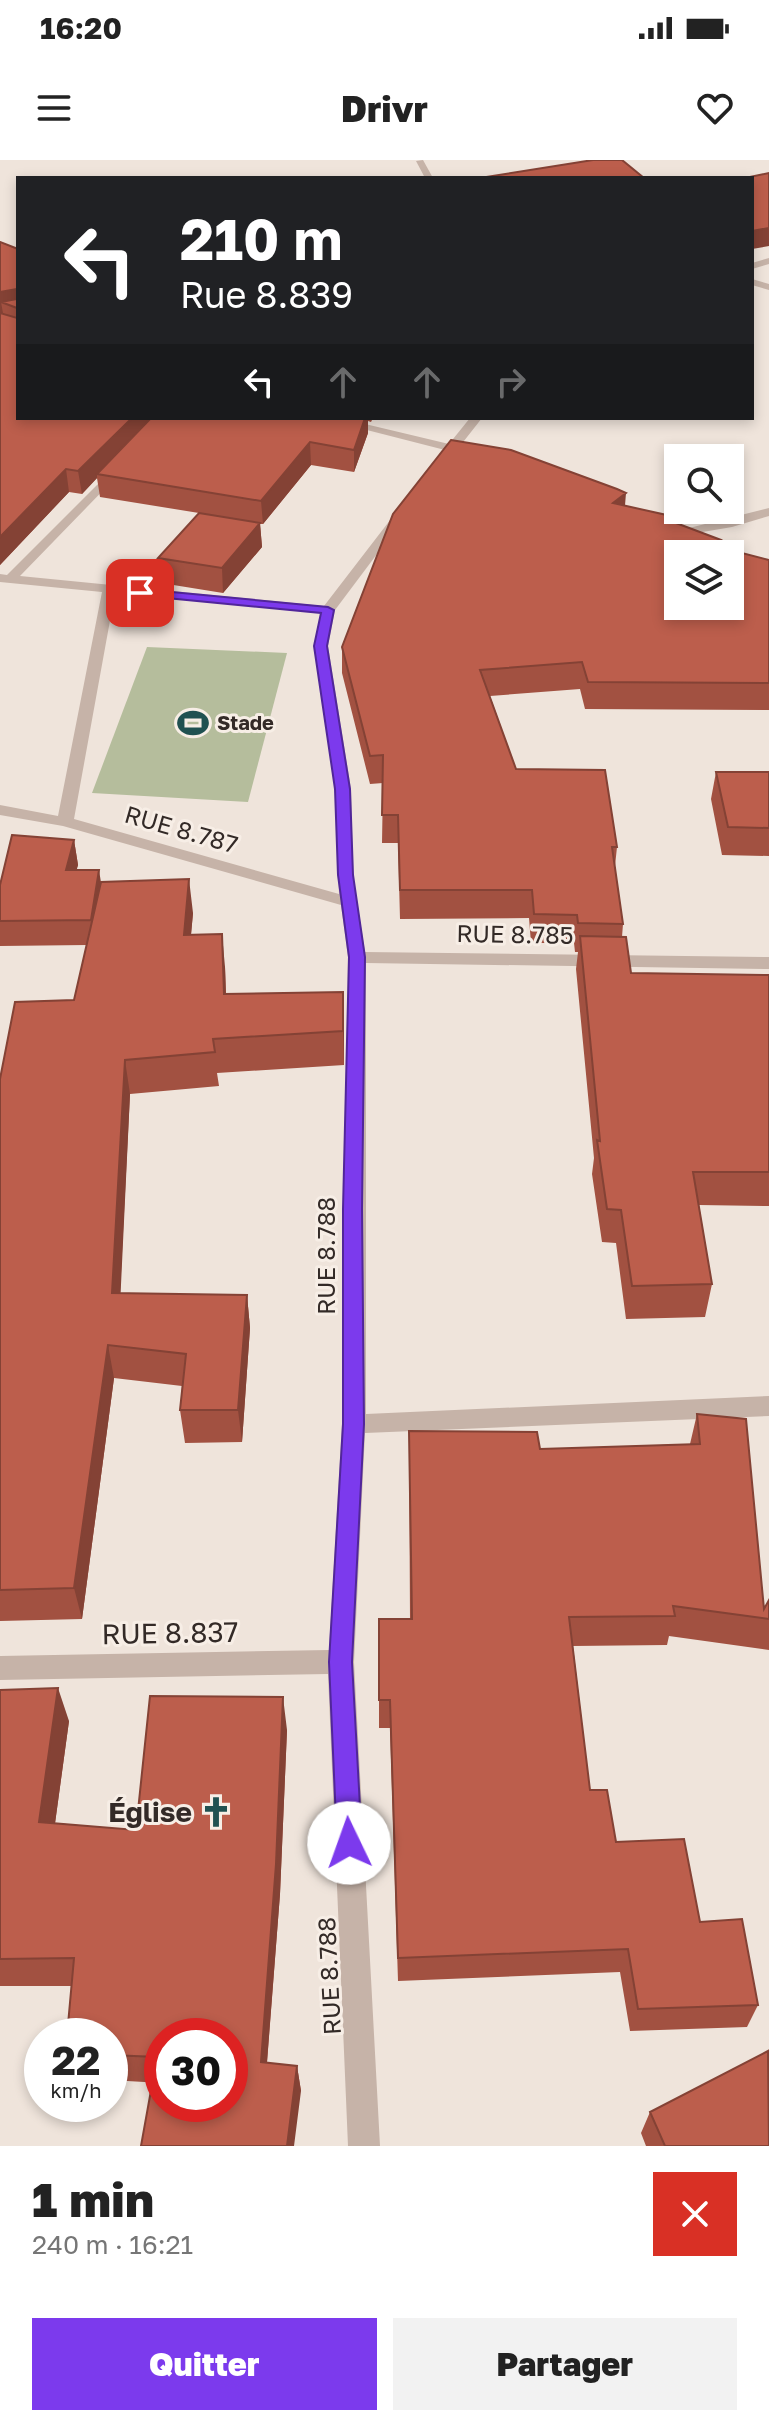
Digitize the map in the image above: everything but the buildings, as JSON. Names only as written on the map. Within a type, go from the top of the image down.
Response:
[{"type":"street","points":[[335,420],[452,447],[480,457]]},
{"type":"street","points":[[433,472],[474,420]]},
{"type":"street","points":[[5,579],[121,464]]},
{"type":"street","name":"RUE 8.788","points":[[364,2146],[341,1662],[354,1424],[352,1209],[357,957],[348,902],[343,789],[321,646],[328,610],[414,498]]},
{"type":"street","points":[[679,532],[732,523],[769,512]]},
{"type":"street","points":[[664,526],[698,540]]},
{"type":"street","points":[[5,579],[328,610]]},
{"type":"street","points":[[65,822],[109,590]]},
{"type":"street","points":[[0,829],[6,811]]},
{"type":"street","name":"RUE 8.787","points":[[6,811],[65,822],[348,902]]},
{"type":"street","name":"RUE 8.785","points":[[357,957],[769,963]]},
{"type":"street","points":[[354,1424],[769,1406]]},
{"type":"street","name":"RUE 8.837","points":[[0,1668],[341,1662]]},
{"type":"green space","name":"Stade","points":[[147,647],[287,653],[248,802],[92,793]]},
{"type":"place","name":"Stade","points":[[193,723]]},
{"type":"place","name":"Église","points":[[216,1812]]},
{"type":"route","points":[[140,593],[328,610],[321,646],[343,789],[345,875],[357,957],[352,1209],[354,1424],[341,1662],[349,1843]]}]
